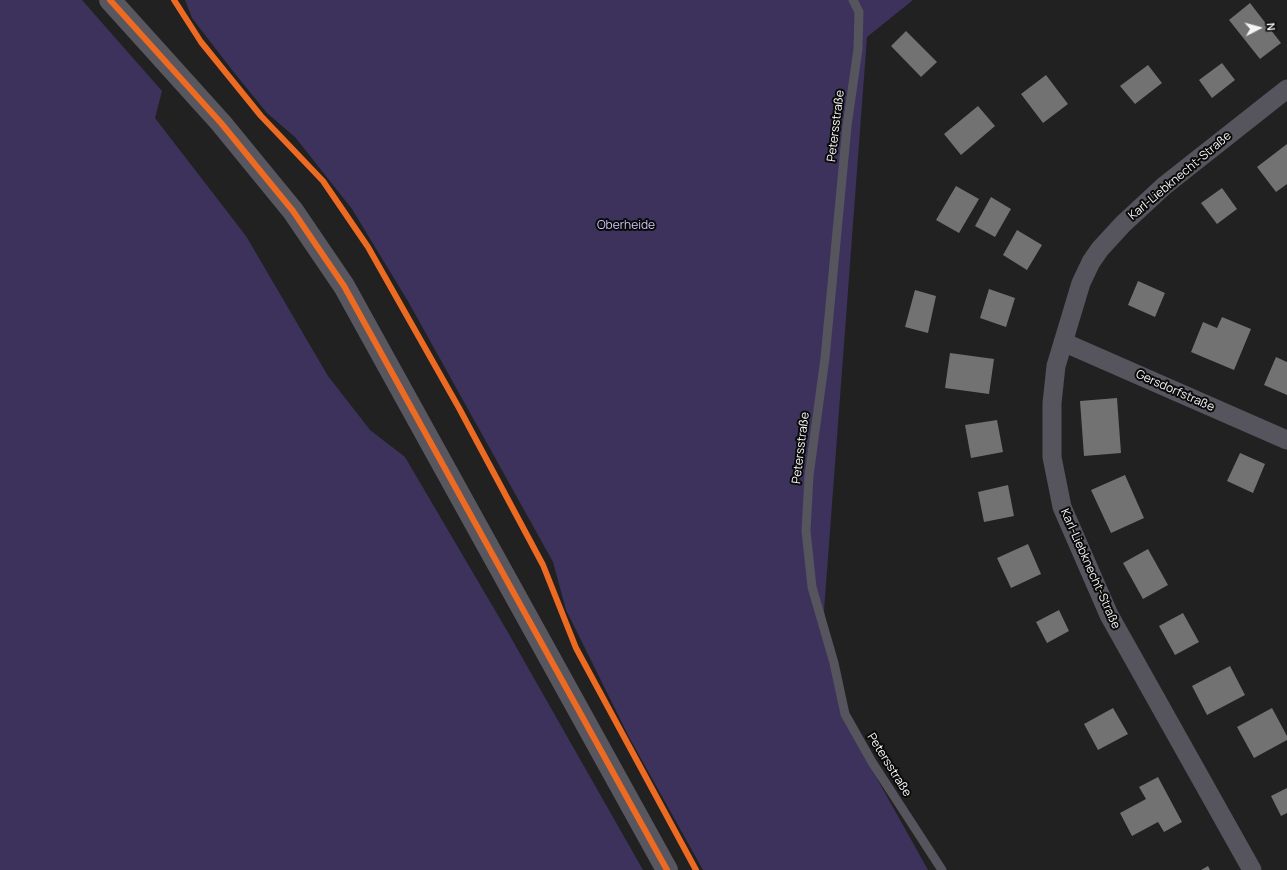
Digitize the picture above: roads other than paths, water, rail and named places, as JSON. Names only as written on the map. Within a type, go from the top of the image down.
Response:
[{"type":"main road","points":[[110,0],[222,123],[289,205],[344,286],[667,870]]},
{"type":"street","name":"Karl-Liebknecht-Straße","points":[[1252,870],[1109,615],[1062,507],[1052,457],[1052,403],[1056,366],[1063,342],[1082,283],[1091,262],[1100,249],[1123,224],[1164,186],[1287,89]]},
{"type":"street","name":"Gersdorfstraße","points":[[1063,342],[1287,440]]},
{"type":"lane","name":"Petersstraße","points":[[853,0],[859,12],[858,49],[847,126],[825,358],[809,476],[806,531],[812,587],[834,663],[844,714],[872,762],[942,870]]},
{"type":"park label","name":"Oberheide","points":[[626,226]]}]
